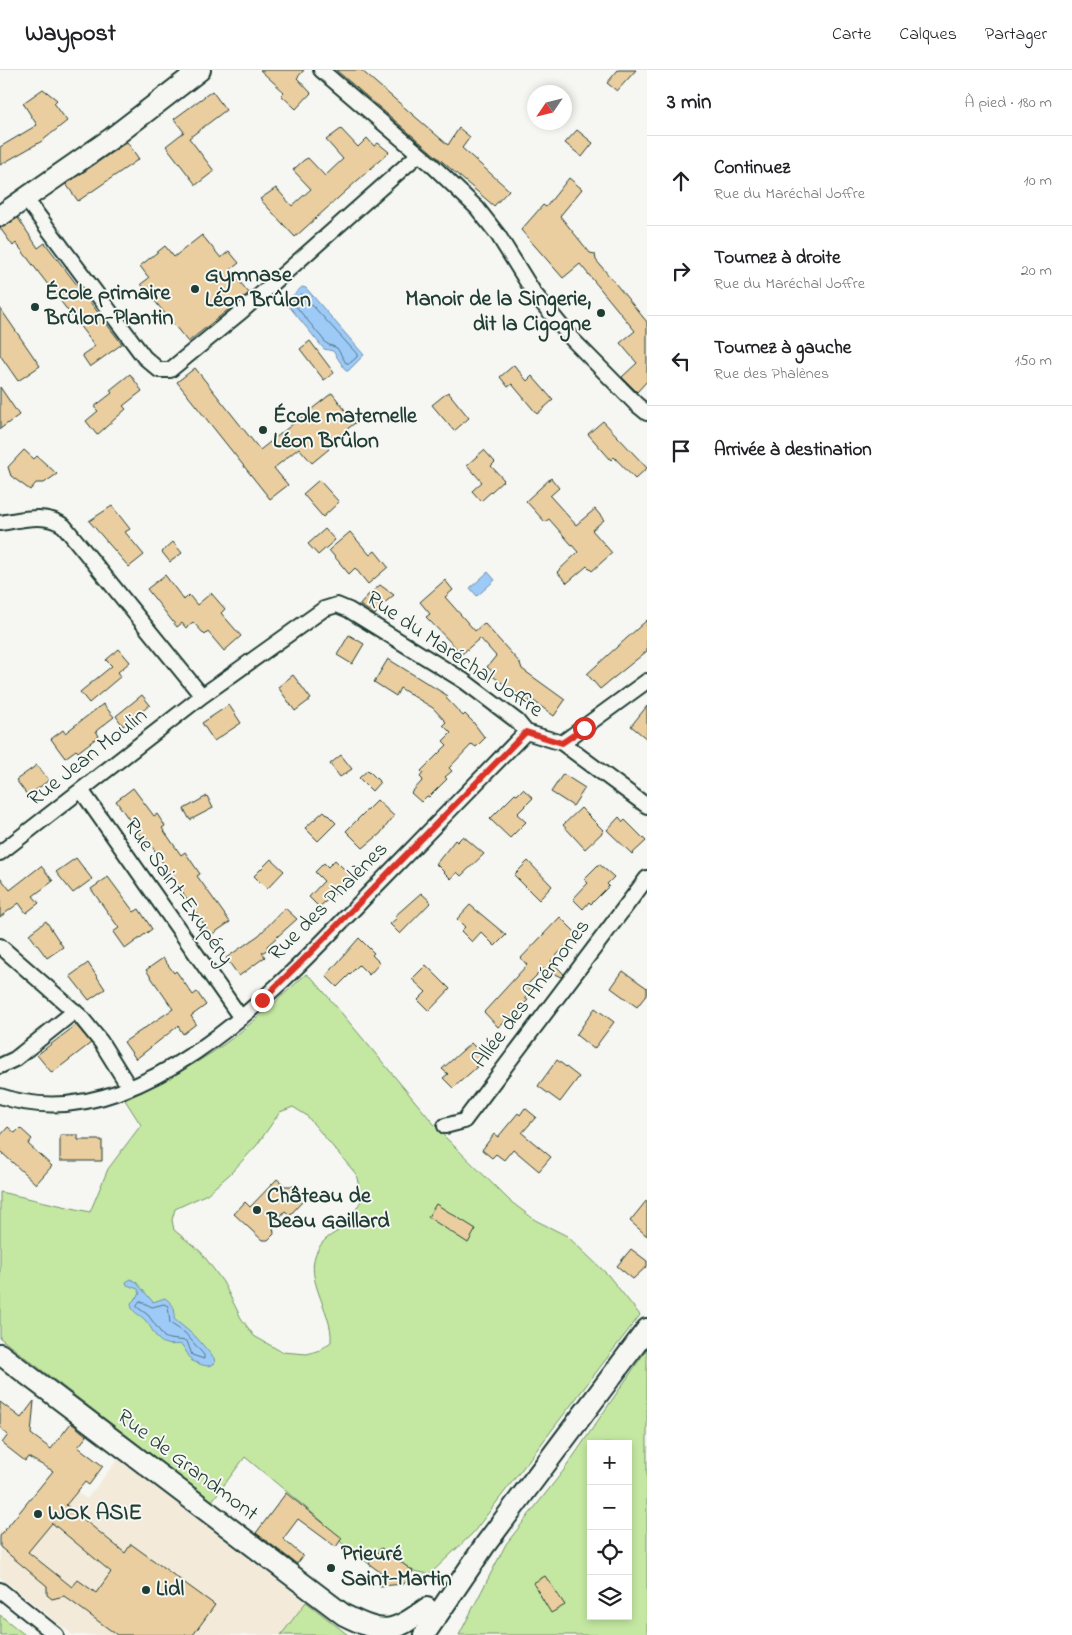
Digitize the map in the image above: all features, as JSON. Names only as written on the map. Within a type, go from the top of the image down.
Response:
[{"type":"street","points":[[0,216],[112,138],[200,70]]},
{"type":"street","points":[[321,70],[419,154],[477,208],[498,235],[540,301],[590,358],[647,412]]},
{"type":"street","points":[[25,198],[144,357],[159,370],[170,370],[242,311],[419,154]]},
{"type":"street","points":[[0,523],[41,518],[54,519],[64,526],[202,696]]},
{"type":"street","name":"Rue du Maréchal Joffre","points":[[202,696],[324,609],[337,605],[349,610],[464,681],[516,721],[526,732],[562,743],[647,806]]},
{"type":"street","points":[[562,743],[647,681]]},
{"type":"street","name":"Rue Jean Moulin","points":[[0,852],[202,696]]},
{"type":"street","name":"Rue des Phalènes","points":[[0,1096],[23,1103],[67,1105],[89,1102],[116,1094],[203,1048],[241,1018],[311,952],[526,732]]},
{"type":"street","name":"Rue Saint-Exupéry","points":[[81,790],[241,1018]]},
{"type":"street","name":"Allée des Anémones","points":[[445,1126],[464,1121],[647,878]]},
{"type":"street","points":[[0,946],[75,1011],[93,1031],[129,1087]]},
{"type":"street","points":[[0,1066],[15,1059],[75,1011]]},
{"type":"street","points":[[424,1635],[485,1546],[647,1329]]},
{"type":"street","name":"Rue de Grandmont","points":[[0,1354],[344,1615],[370,1628],[392,1630],[403,1625],[426,1608]]},
{"type":"street","points":[[403,1635],[607,1382]]},
{"type":"street","points":[[0,1590],[56,1635]]},
{"type":"street","name":"Rue de Grandmont","points":[[344,1615],[358,1635]]},
{"type":"shaded area","points":[[118,1459],[306,1602],[281,1635],[73,1635],[0,1577],[0,1530],[3,1532],[48,1477],[52,1480],[54,1477],[87,1499]]},
{"type":"green space","points":[[306,974],[314,980],[444,1136],[510,1201],[535,1220],[567,1236],[608,1275],[640,1315],[473,1533],[430,1574],[413,1571],[381,1548],[369,1564],[325,1530],[323,1522],[245,1457],[212,1501],[0,1338],[0,1192],[90,1212],[108,1169],[141,1125],[125,1100],[198,1061],[226,1043],[265,1012]],"holes":[[[293,1107],[306,1115],[356,1174],[362,1199],[352,1216],[339,1230],[323,1242],[316,1254],[313,1266],[314,1279],[327,1317],[331,1342],[320,1350],[307,1354],[282,1352],[254,1336],[241,1318],[223,1282],[201,1252],[174,1230],[172,1220],[175,1209],[207,1194],[230,1174],[257,1145],[280,1112]]]},
{"type":"green space","points":[[647,1349],[647,1635],[459,1635],[506,1544],[564,1470]]},
{"type":"green space","points":[[306,1602],[348,1635],[281,1635]]},
{"type":"green space","points":[[0,1615],[25,1635],[0,1635]]},
{"type":"water","points":[[302,287],[306,288],[364,355],[348,371],[346,371],[333,351],[324,349],[288,305],[287,301]]},
{"type":"water","points":[[488,572],[495,580],[477,596],[470,588]]},
{"type":"water","points":[[131,1279],[136,1282],[153,1302],[165,1298],[174,1307],[174,1319],[196,1337],[214,1358],[215,1363],[207,1366],[201,1365],[192,1361],[182,1345],[168,1345],[159,1340],[148,1323],[132,1309],[131,1303],[140,1294],[138,1289],[127,1285],[126,1282]]},
{"type":"building","points":[[260,70],[304,70],[297,78],[311,93],[296,109],[281,95],[284,92]]},
{"type":"building","points":[[336,70],[361,70],[448,145],[459,128],[470,137],[462,148],[509,190],[494,206]]},
{"type":"building","points":[[618,70],[636,70],[617,91],[607,83]]},
{"type":"building","points":[[43,89],[57,100],[54,103],[67,121],[42,141],[0,165],[0,147],[37,125],[23,103]]},
{"type":"building","points":[[212,91],[226,110],[189,138],[214,171],[196,185],[166,146],[184,132],[174,119]]},
{"type":"building","points":[[341,129],[358,147],[367,138],[374,146],[378,143],[389,152],[295,237],[260,199],[276,188],[292,206],[311,189],[293,170],[308,158],[325,176],[343,159],[326,140]]},
{"type":"building","points":[[577,130],[593,143],[582,157],[565,143]]},
{"type":"building","points":[[127,142],[139,159],[78,201],[66,184]]},
{"type":"building","points":[[569,178],[582,189],[560,216],[590,253],[595,254],[596,260],[647,322],[647,381],[637,392],[622,377],[637,363],[620,343],[635,331],[580,264],[563,278],[521,230],[543,205],[546,207]]},
{"type":"building","points":[[18,218],[38,248],[45,243],[122,344],[90,367],[82,355],[95,346],[16,243],[13,246],[0,228]]},
{"type":"building","name":"Gymnase Léon Brûlon","points":[[202,235],[221,258],[229,251],[239,263],[230,270],[249,293],[188,342],[141,284],[149,278],[140,266],[165,246],[174,257]]},
{"type":"building","points":[[0,308],[40,366],[18,381],[0,355]]},
{"type":"building","points":[[310,341],[334,373],[324,380],[300,349]]},
{"type":"building","points":[[514,365],[527,381],[532,376],[553,400],[537,414],[512,384],[508,387],[500,377]]},
{"type":"building","points":[[195,368],[260,450],[332,393],[355,423],[326,446],[329,449],[312,463],[299,448],[274,468],[288,485],[270,499],[177,382]]},
{"type":"building","points":[[130,374],[142,391],[123,406],[126,409],[97,435],[86,421],[98,411],[94,407],[112,393],[110,390]]},
{"type":"building","points":[[0,387],[19,415],[0,429]]},
{"type":"building","points":[[448,392],[469,418],[454,431],[432,405]]},
{"type":"building","points":[[603,421],[647,468],[635,479],[614,457],[611,460],[588,434]]},
{"type":"building","points":[[24,450],[34,459],[37,456],[57,474],[44,483],[36,483],[30,490],[11,476],[8,467]]},
{"type":"building","points":[[484,450],[495,462],[491,466],[504,480],[481,501],[472,491],[482,482],[467,465]]},
{"type":"building","points":[[551,478],[559,488],[550,496],[576,525],[595,509],[604,520],[592,530],[612,553],[592,571],[587,566],[567,583],[557,572],[578,552],[549,519],[545,522],[526,501]]},
{"type":"building","points":[[319,480],[339,502],[323,517],[303,494]]},
{"type":"building","points":[[112,506],[130,529],[125,532],[144,555],[129,567],[89,521]]},
{"type":"building","points":[[325,529],[335,540],[318,555],[308,544]]},
{"type":"building","points":[[350,532],[370,555],[375,551],[388,567],[368,584],[355,568],[349,574],[329,550]]},
{"type":"building","points":[[173,542],[182,553],[170,562],[162,552]]},
{"type":"building","points":[[165,575],[184,600],[189,595],[197,605],[211,593],[225,609],[221,613],[241,636],[224,651],[208,632],[205,635],[193,622],[186,628],[182,623],[177,627],[147,589]]},
{"type":"building","points":[[445,580],[453,590],[445,597],[475,631],[484,623],[520,663],[522,669],[565,700],[554,716],[531,699],[529,702],[491,675],[493,672],[487,667],[496,656],[480,638],[462,654],[426,617],[430,614],[420,602]]},
{"type":"building","points":[[380,585],[394,595],[382,605],[375,615],[360,605]]},
{"type":"building","points":[[647,620],[647,651],[600,689],[587,674]]},
{"type":"building","points":[[349,635],[364,644],[352,664],[337,655]]},
{"type":"building","points":[[119,649],[130,662],[118,672],[121,676],[89,703],[80,692],[112,666],[106,660]]},
{"type":"building","points":[[388,659],[448,696],[446,698],[463,716],[465,714],[473,722],[485,738],[476,747],[472,744],[449,768],[452,771],[445,777],[447,779],[429,797],[427,796],[421,802],[411,793],[423,780],[420,777],[423,773],[421,771],[447,745],[443,741],[451,733],[443,725],[446,722],[433,708],[400,688],[396,696],[374,682]]},
{"type":"building","points":[[293,675],[311,699],[295,711],[278,687]]},
{"type":"building","points":[[142,695],[150,705],[123,726],[116,716]]},
{"type":"building","points":[[103,704],[114,717],[96,731],[99,736],[78,752],[76,750],[65,758],[51,739],[63,730],[65,733]]},
{"type":"building","points":[[229,705],[241,723],[214,741],[202,723]]},
{"type":"building","points":[[647,706],[647,739],[631,726]]},
{"type":"building","points":[[341,755],[352,769],[340,777],[330,764]]},
{"type":"building","points":[[37,765],[49,780],[28,796],[16,780]]},
{"type":"building","points":[[368,770],[380,782],[372,791],[359,778]]},
{"type":"building","points":[[563,774],[585,788],[573,806],[551,792]]},
{"type":"building","points":[[133,788],[154,816],[157,814],[165,826],[162,828],[181,855],[185,852],[200,874],[197,876],[230,922],[211,935],[147,839],[144,841],[116,801]]},
{"type":"building","points":[[523,789],[533,798],[517,814],[526,822],[510,838],[490,819],[515,794],[517,795]]},
{"type":"building","points":[[207,796],[213,808],[190,820],[184,809]]},
{"type":"building","points":[[377,800],[394,816],[380,834],[363,848],[346,831]]},
{"type":"building","points":[[581,808],[604,831],[585,849],[563,825]]},
{"type":"building","points":[[324,811],[336,823],[318,841],[305,828]]},
{"type":"building","points":[[619,817],[623,822],[625,820],[646,841],[632,854],[607,830]]},
{"type":"building","points":[[463,836],[484,854],[461,876],[457,872],[451,879],[436,864],[455,840],[457,842]]},
{"type":"building","points":[[76,858],[92,879],[73,893],[56,872]]},
{"type":"building","points":[[271,859],[284,871],[267,889],[254,876]]},
{"type":"building","points":[[335,860],[350,875],[336,893],[319,907],[309,897],[324,881],[315,872],[324,863],[328,867]]},
{"type":"building","points":[[528,861],[552,886],[539,900],[514,875]]},
{"type":"building","points":[[599,864],[614,877],[607,884],[609,886],[591,904],[589,902],[583,909],[573,899],[588,883],[584,879]]},
{"type":"building","points":[[41,866],[53,881],[33,896],[39,903],[26,913],[19,903],[0,917],[0,877],[10,890]]},
{"type":"building","points":[[108,877],[134,912],[139,909],[152,929],[125,949],[113,932],[119,928],[91,889]]},
{"type":"building","points":[[421,893],[431,902],[400,934],[390,924],[397,918],[395,916]]},
{"type":"building","points":[[470,905],[506,935],[495,946],[481,932],[472,942],[461,931],[465,927],[457,919]]},
{"type":"building","points":[[285,908],[297,919],[267,946],[268,949],[262,953],[265,957],[239,976],[226,958],[259,935]]},
{"type":"building","points":[[560,917],[577,934],[551,961],[564,974],[561,977],[543,969],[527,985],[532,991],[525,998],[528,1000],[506,1022],[498,1027],[484,1012],[527,965],[521,958]]},
{"type":"building","points":[[46,921],[63,947],[47,958],[29,934]]},
{"type":"building","points":[[359,938],[374,953],[372,955],[380,963],[369,975],[359,965],[337,987],[326,976]]},
{"type":"building","points":[[163,958],[174,973],[176,971],[193,995],[197,992],[206,1005],[191,1016],[196,1024],[183,1034],[178,1026],[136,1059],[124,1042],[173,1009],[146,970]]},
{"type":"building","points":[[88,963],[105,989],[89,1000],[70,976]]},
{"type":"building","points":[[426,965],[450,989],[429,1011],[418,1000],[426,992],[412,979]]},
{"type":"building","points":[[623,971],[647,988],[647,994],[637,1007],[611,988]]},
{"type":"building","points":[[595,1008],[614,1022],[594,1049],[576,1035]]},
{"type":"building","points":[[76,1025],[91,1043],[52,1073],[37,1055]]},
{"type":"building","points":[[471,1043],[484,1056],[475,1066],[477,1067],[453,1088],[443,1078],[448,1074],[442,1069]]},
{"type":"building","points":[[557,1060],[579,1077],[560,1102],[538,1086]]},
{"type":"building","points":[[525,1108],[536,1117],[522,1133],[551,1157],[539,1171],[513,1149],[504,1160],[496,1154],[492,1158],[482,1150],[494,1134],[498,1137],[518,1113],[520,1115]]},
{"type":"building","points":[[8,1127],[15,1133],[20,1128],[32,1139],[28,1144],[52,1166],[36,1184],[0,1151],[0,1136]]},
{"type":"building","points":[[60,1135],[78,1135],[78,1140],[102,1140],[102,1161],[60,1161]]},
{"type":"building","name":"Château de Beau Gaillard","points":[[277,1179],[285,1186],[293,1186],[294,1195],[302,1202],[290,1215],[285,1211],[273,1225],[274,1234],[268,1240],[262,1240],[234,1214],[245,1202],[250,1207]]},
{"type":"building","points":[[647,1200],[647,1236],[630,1221]]},
{"type":"building","points":[[436,1204],[476,1229],[468,1243],[428,1217]]},
{"type":"building","points":[[631,1249],[647,1261],[647,1266],[633,1279],[617,1266]]},
{"type":"building","points":[[34,1401],[31,1434],[51,1449],[71,1423],[87,1436],[78,1447],[103,1466],[89,1485],[85,1482],[66,1505],[125,1553],[131,1544],[215,1605],[193,1635],[117,1635],[64,1596],[52,1599],[47,1595],[47,1586],[0,1547],[0,1536],[53,1471],[28,1457],[25,1461],[2,1443],[8,1435],[0,1428],[0,1402],[21,1418]],"holes":[[[52,1523],[111,1572],[96,1593],[78,1580],[72,1587],[28,1552]]]},
{"type":"building","points":[[286,1493],[342,1538],[336,1547],[298,1519],[283,1539],[303,1556],[297,1564],[256,1533]]},
{"type":"building","points":[[381,1548],[413,1571],[404,1584],[380,1586],[387,1577],[369,1564]]},
{"type":"building","points":[[545,1576],[565,1605],[551,1613],[533,1583]]},
{"type":"place","name":"Gymnase Léon Brûlon","points":[[195,289]]},
{"type":"place","name":"École primaire Brûlon-Plantin","points":[[35,307]]},
{"type":"place","name":"Manoir de la Singerie, dit la Cigogne","points":[[601,313]]},
{"type":"place","name":"École maternelle Léon Brûlon","points":[[263,430]]},
{"type":"place","name":"Château de Beau Gaillard","points":[[257,1210]]},
{"type":"place","name":"WOK ASIE","points":[[38,1514]]},
{"type":"place","name":"Prieuré Saint-Martin","points":[[331,1568]]},
{"type":"place","name":"Lidl","points":[[146,1590]]},
{"type":"route","points":[[262,1000],[526,732],[562,743],[584,728]]}]
